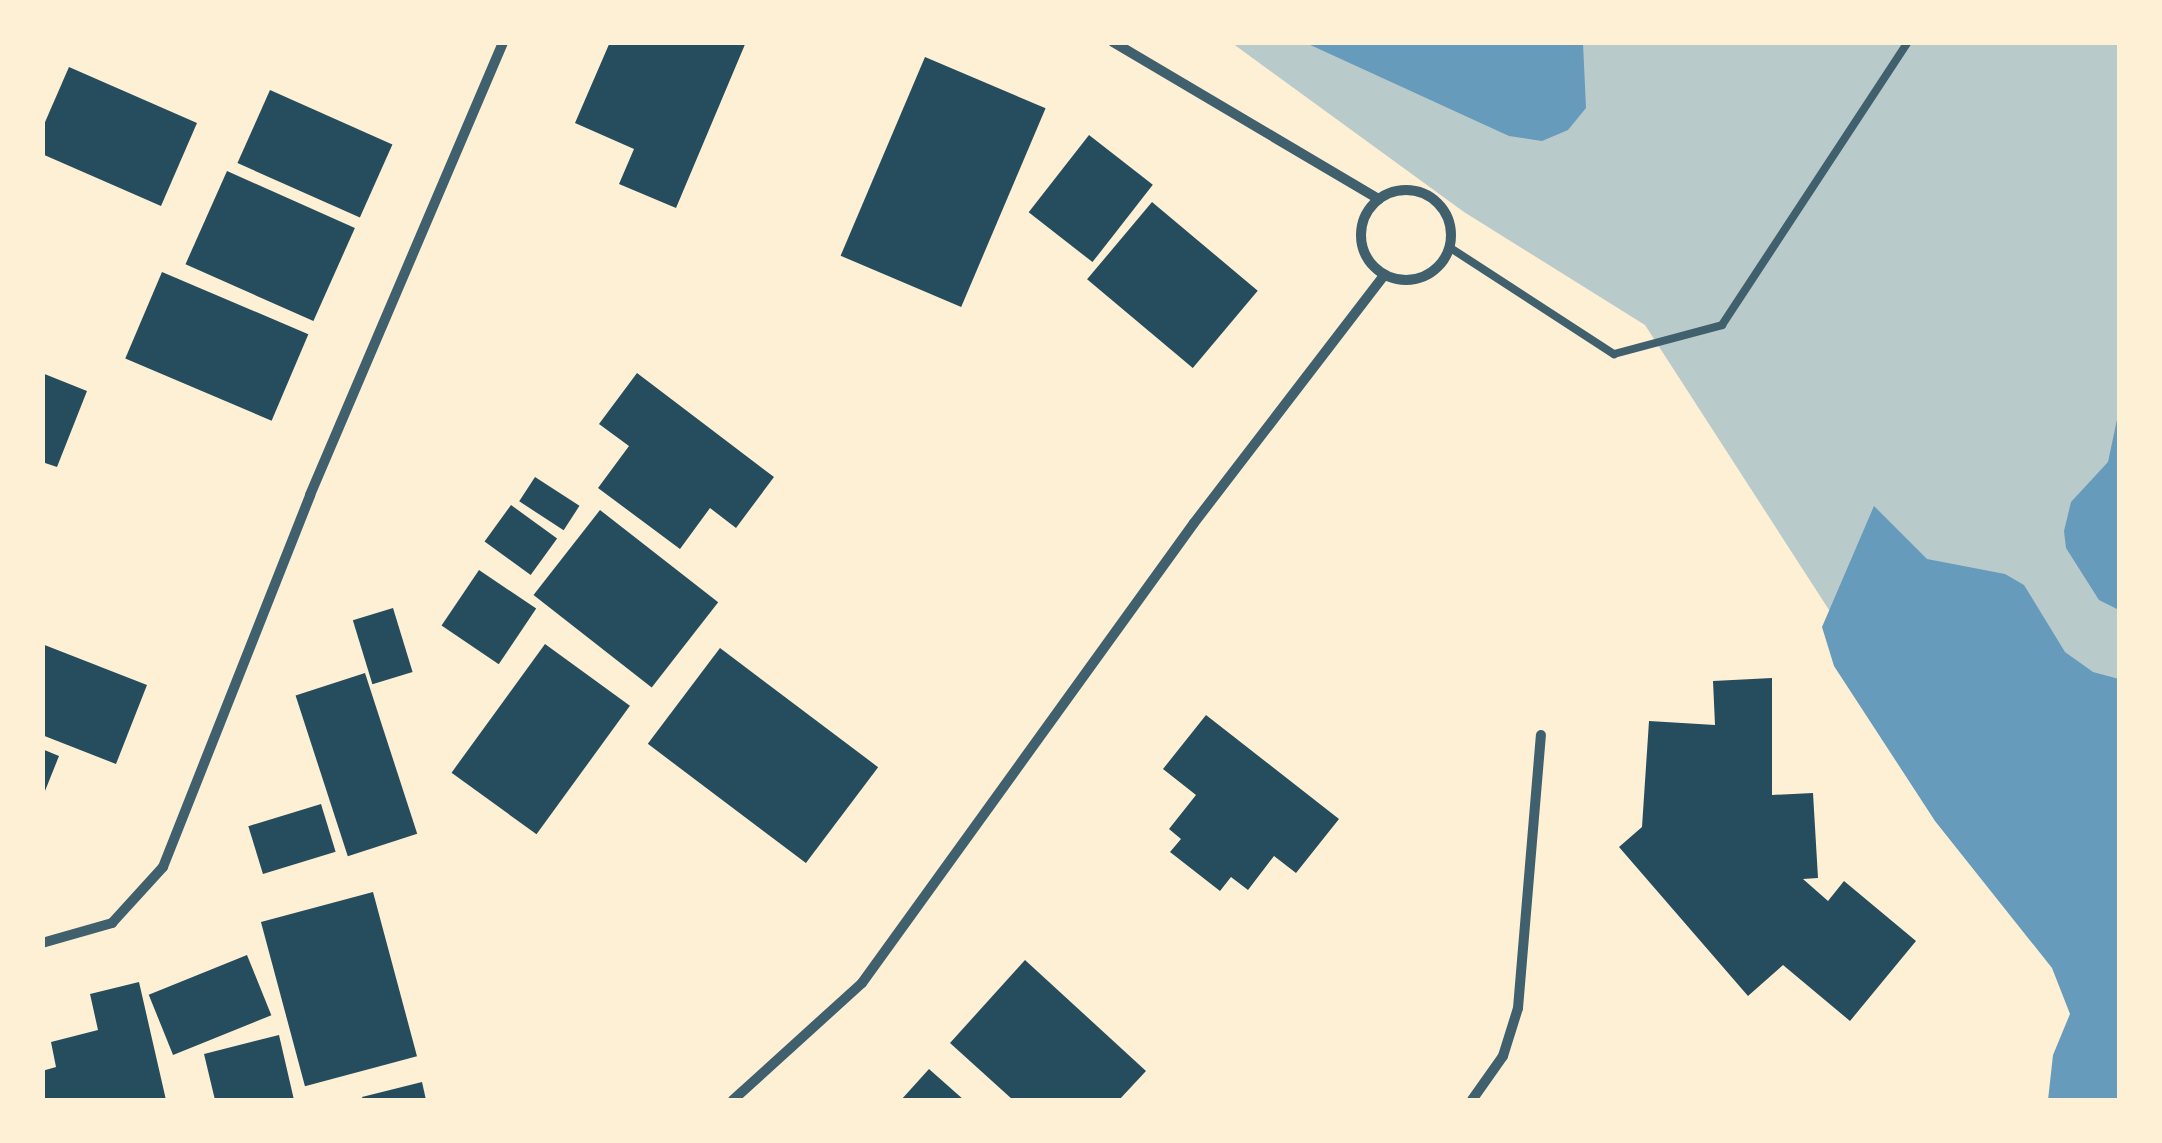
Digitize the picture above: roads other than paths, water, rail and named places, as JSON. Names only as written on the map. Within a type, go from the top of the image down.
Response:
[{"type":"street","points":[[42,943],[112,923],[163,867],[310,495],[504,42]]},
{"type":"street","points":[[1113,42],[1379,199]]},
{"type":"street","points":[[1405,190],[1431,198],[1448,220],[1449,248],[1430,273],[1415,280],[1384,276],[1360,237],[1379,199],[1405,190]]},
{"type":"street","points":[[733,1100],[862,983],[1194,523],[1384,276]]},
{"type":"street","points":[[1472,1100],[1503,1056],[1518,1008],[1541,735]]},
{"type":"lane","points":[[1449,248],[1614,354],[1722,325],[1908,42]]},
{"type":"water","points":[[1306,43],[1583,43],[1586,108],[1568,130],[1542,141],[1509,136]]},
{"type":"water","points":[[2119,410],[2119,610],[2099,600],[2066,548],[2064,531],[2071,502],[2108,462]]},
{"type":"water","points":[[1874,506],[1927,559],[2005,574],[2024,585],[2065,652],[2093,672],[2119,679],[2119,1100],[2048,1100],[2053,1055],[2070,1014],[2052,968],[1935,821],[1834,666],[1822,627]]}]
